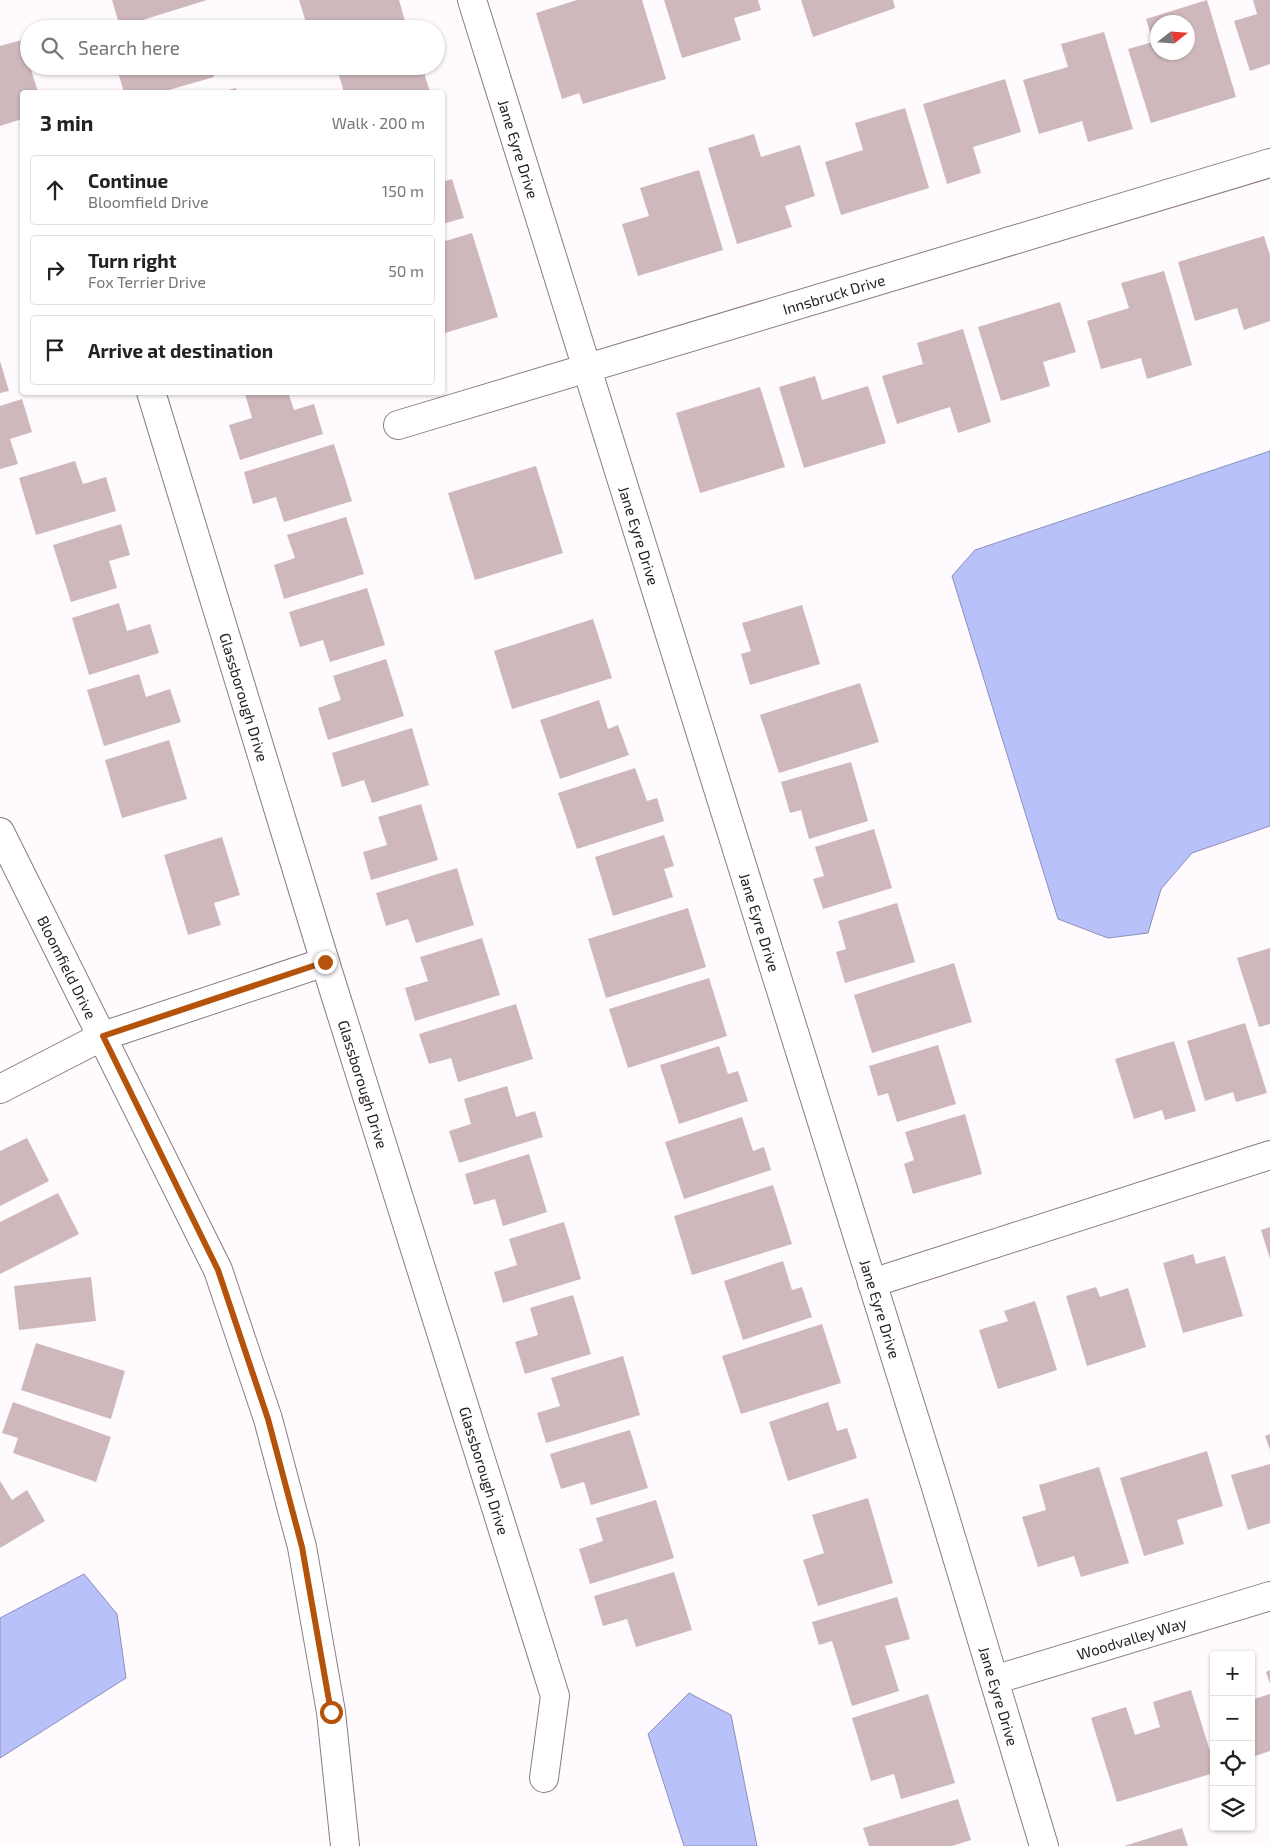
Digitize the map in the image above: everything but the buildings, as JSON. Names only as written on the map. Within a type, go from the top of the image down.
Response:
[{"type":"street","name":"Jane Eyre Drive","points":[[472,0],[872,1283],[1044,1846]]},
{"type":"street","name":"Innsbruck Drive","points":[[398,425],[1270,163]]},
{"type":"street","name":"Glassborough Drive","points":[[152,395],[325,962],[555,1696],[544,1778]]},
{"type":"street","name":"Bloomfield Drive","points":[[0,832],[218,1270],[268,1419],[302,1547],[331,1712],[344,1846]]},
{"type":"street","points":[[0,1089],[103,1036],[325,962]]},
{"type":"street","points":[[872,1283],[1270,1155]]},
{"type":"street","name":"Woodvalley Way","points":[[994,1680],[1270,1596]]},
{"type":"water","points":[[1270,451],[1270,826],[1192,853],[1161,889],[1148,933],[1108,938],[1058,919],[952,576],[975,550]]},
{"type":"water","points":[[84,1574],[117,1614],[126,1678],[0,1758],[0,1618]]},
{"type":"water","points":[[689,1693],[731,1715],[757,1846],[684,1846],[648,1734]]},
{"type":"route","points":[[325,962],[103,1036],[218,1270],[268,1419],[302,1547],[331,1712]]}]
